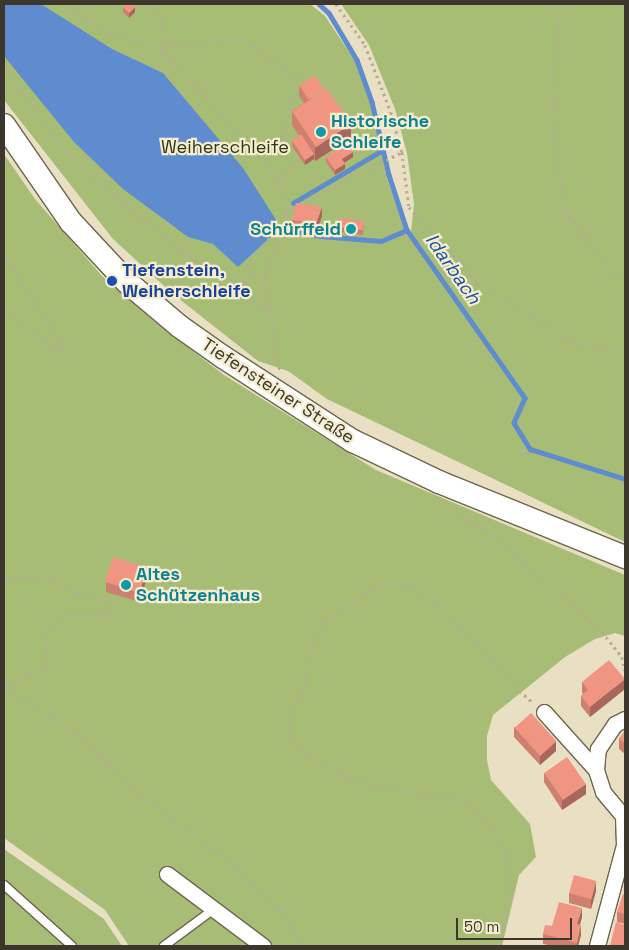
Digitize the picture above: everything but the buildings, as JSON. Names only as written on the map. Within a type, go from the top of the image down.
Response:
[{"type":"main road","name":"Tiefensteiner Straße","points":[[4,124],[71,222],[127,282],[179,326],[353,441],[439,482],[625,557]]},
{"type":"street","points":[[544,712],[596,770]]},
{"type":"street","points":[[597,946],[624,845],[623,816],[603,792],[596,770],[598,749],[615,724],[625,719]]},
{"type":"street","points":[[167,874],[263,946]]},
{"type":"lane","points":[[4,885],[72,946]]},
{"type":"lane","points":[[164,946],[214,909]]},
{"type":"path","points":[[63,4],[110,33],[162,50],[278,178],[288,211],[284,235],[270,261],[265,277],[284,397]]},
{"type":"path","points":[[150,4],[161,16],[162,50]]},
{"type":"path","points":[[336,4],[366,45],[402,152],[409,206],[478,282],[573,342],[625,353]]},
{"type":"path","points":[[561,4],[554,70],[555,158],[569,217],[615,274],[625,281]]},
{"type":"path","points":[[162,50],[171,45],[243,38],[297,77],[283,136],[298,163],[278,178]]},
{"type":"path","points":[[4,68],[58,141],[96,180],[195,261],[228,280],[270,310]]},
{"type":"path","points":[[288,211],[402,152]]},
{"type":"path","points":[[228,280],[242,282],[253,274],[246,266],[271,236],[284,235]]},
{"type":"path","points":[[4,253],[68,353],[54,347],[4,310]]},
{"type":"path","points":[[455,507],[460,515],[497,539],[602,632],[622,657],[625,671]]},
{"type":"path","points":[[4,576],[53,579],[78,593],[115,604],[112,614],[69,615],[45,635],[48,655],[44,670],[4,687]]},
{"type":"path","points":[[501,946],[507,893],[506,852],[490,826],[463,801],[376,787],[308,756],[288,734],[292,708],[304,687],[313,647],[326,620],[381,583],[412,586],[478,641],[515,686],[544,712]]},
{"type":"path","points":[[4,687],[72,730],[148,800],[225,858],[280,908],[302,946]]},
{"type":"green space","name":"Weiherschleife","points":[[4,4],[310,4],[325,16],[355,61],[371,103],[387,178],[407,235],[411,232],[414,204],[407,153],[395,109],[369,45],[341,4],[625,4],[625,542],[327,399],[288,371],[258,361],[173,294],[113,239],[4,100]]},
{"type":"green space","points":[[4,154],[35,199],[102,276],[155,322],[224,375],[376,470],[625,575],[625,636],[615,633],[595,639],[565,657],[493,715],[487,736],[487,760],[491,780],[530,824],[536,857],[519,875],[502,946],[129,946],[105,910],[4,838]]},
{"type":"green space","points":[[4,849],[104,919],[122,946],[4,946]]},
{"type":"water","points":[[4,4],[41,4],[112,49],[163,73],[243,168],[280,226],[276,232],[238,267],[213,244],[188,237],[123,189],[74,142],[4,56]]},
{"type":"waterway","name":"Idarbach","points":[[319,4],[329,13],[357,60],[372,102],[389,175],[407,230],[525,398],[514,423],[530,449],[625,479]]},
{"type":"waterway","points":[[293,203],[383,150]]},
{"type":"waterway","points":[[274,227],[321,236],[381,241],[407,230]]},
{"type":"place","name":"Historische Schleife","points":[[321,132]]},
{"type":"place","name":"Schürffeld","points":[[351,229]]},
{"type":"place","name":"Tiefenstein, Weiherschleife","points":[[112,281]]},
{"type":"place","name":"Altes Schützenhaus","points":[[126,585]]}]
